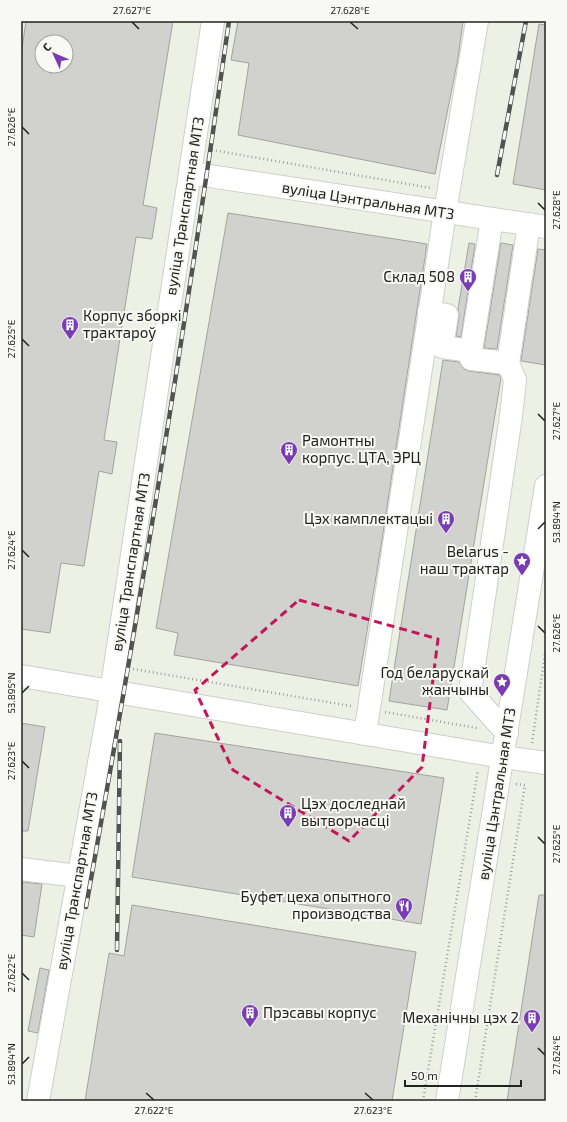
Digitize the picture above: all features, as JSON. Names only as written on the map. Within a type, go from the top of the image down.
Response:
[{"type":"lane","name":"вуліца Транспартная МТЗ","points":[[38,1101],[111,690],[213,21]]},
{"type":"lane","points":[[365,734],[429,312],[477,21]]},
{"type":"lane","name":"вуліца Цэнтральная МТЗ","points":[[190,173],[447,202],[492,219],[538,226]]},
{"type":"lane","points":[[492,219],[471,350],[471,359],[508,363]]},
{"type":"lane","points":[[507,733],[470,692],[512,416],[515,380],[508,363],[538,226]]},
{"type":"lane","points":[[429,312],[447,315],[442,347],[471,350]]},
{"type":"lane","name":"вуліца Цэнтральная МТЗ","points":[[447,1101],[546,486]]},
{"type":"lane","points":[[21,676],[111,690],[481,754],[538,762]]},
{"type":"lane","points":[[21,869],[78,876]]},
{"type":"path","points":[[206,149],[447,202]]},
{"type":"path","points":[[476,1101],[525,785],[538,762],[546,646]]},
{"type":"path","points":[[140,696],[145,671],[477,728]]},
{"type":"path","points":[[423,1101],[481,754]]},
{"type":"path","points":[[477,777],[525,785]]},
{"type":"highlighted area","points":[[299,600],[438,639],[422,767],[349,841],[233,770],[195,690]]},
{"type":"shaded area","points":[[21,21],[546,21],[546,1101],[21,1101]]},
{"type":"building","name":"Корпус зборкі трактароў","points":[[26,21],[173,21],[143,205],[157,208],[152,239],[136,237],[104,440],[117,442],[112,474],[99,471],[84,566],[61,563],[50,633],[21,629],[21,55]]},
{"type":"building","points":[[238,21],[463,21],[458,58],[435,174],[238,135],[249,63],[231,60]]},
{"type":"building","points":[[539,24],[546,25],[546,190],[513,184]]},
{"type":"building","name":"Рамонтны корпус. ЦТА, ЭРЦ","points":[[228,213],[427,244],[358,686],[174,655],[178,633],[156,628]]},
{"type":"building","points":[[469,243],[475,244],[461,337],[456,336],[459,317],[458,309]]},
{"type":"building","points":[[501,243],[513,245],[497,349],[484,348]]},
{"type":"building","points":[[538,249],[546,250],[546,365],[521,361]]},
{"type":"building","name":"Цэх камплектацыі","points":[[443,360],[459,362],[464,369],[469,371],[499,375],[501,378],[447,710],[389,701]]},
{"type":"building","points":[[21,723],[45,727],[28,831],[21,831]]},
{"type":"building","name":"Цэх доследнай вытворчасці","points":[[155,733],[444,778],[421,924],[132,877]]},
{"type":"building","points":[[21,882],[42,884],[34,937],[21,935]]},
{"type":"building","name":"Механічны цэх 2","points":[[539,895],[546,895],[546,1101],[507,1101]]},
{"type":"building","name":"Прэсавы корпус","points":[[132,905],[416,952],[392,1101],[85,1101],[109,953],[124,956]]},
{"type":"building","points":[[40,968],[49,970],[38,1033],[28,1031]]},
{"type":"railway","points":[[86,907],[162,465],[229,21]]},
{"type":"railway","points":[[497,175],[526,21]]},
{"type":"railway","points":[[117,950],[120,741]]},
{"type":"place","name":"Склад 508","points":[[468,292]]},
{"type":"place","name":"Корпус зборкі трактароў","points":[[70,340]]},
{"type":"place","name":"Рамонтны корпус. ЦТА, ЭРЦ","points":[[289,465]]},
{"type":"place","name":"Цэх камплектацыі","points":[[446,534]]},
{"type":"place","name":"Belarus - наш трактар","points":[[522,576]]},
{"type":"place","name":"Год беларускай жанчыны","points":[[502,697]]},
{"type":"place","name":"Цэх доследнай вытворчасці","points":[[288,828]]},
{"type":"place","name":"Буфет цеха опытного производства","points":[[404,921]]},
{"type":"place","name":"Прэсавы корпус","points":[[250,1028]]},
{"type":"place","name":"Механічны цэх 2","points":[[532,1033]]}]
